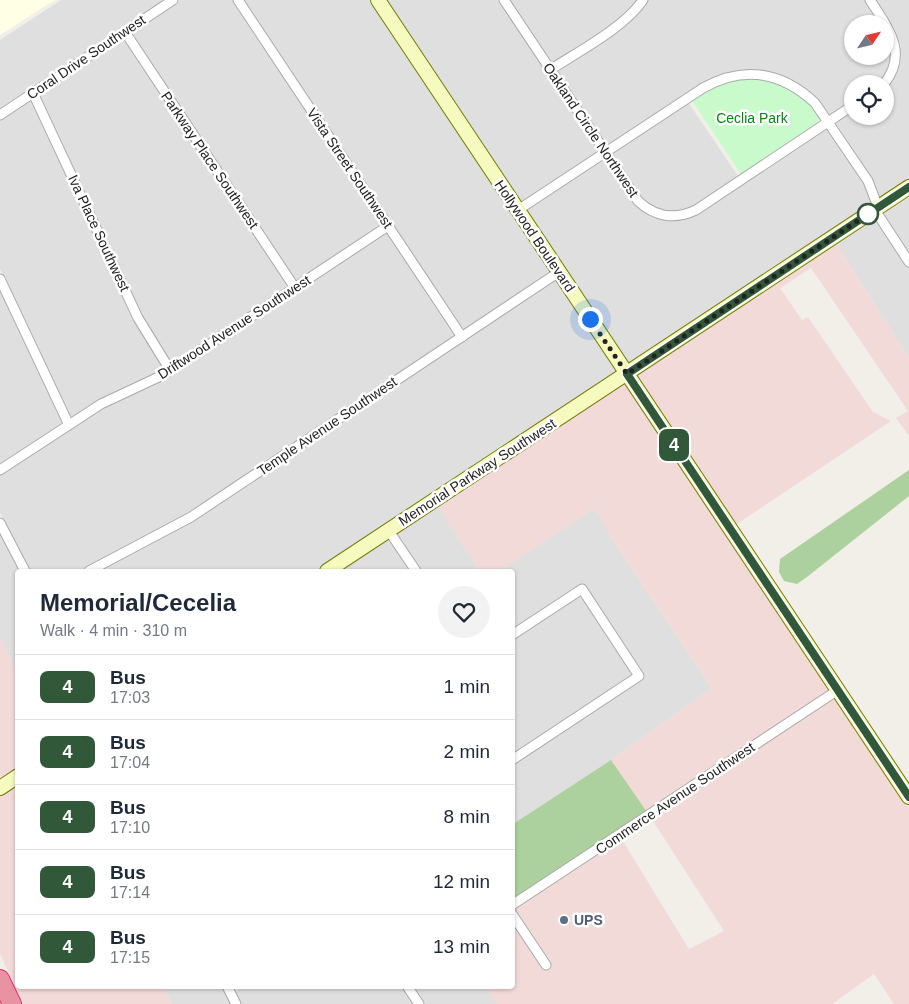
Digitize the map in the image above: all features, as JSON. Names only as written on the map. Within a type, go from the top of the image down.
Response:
[{"type":"highway","points":[[0,979],[12,1004]]},
{"type":"street","name":"Coral Drive Southwest","points":[[0,115],[173,0]]},
{"type":"street","name":"Vista Street Southwest","points":[[238,0],[462,337]]},
{"type":"street","name":"Hollywood Boulevard","points":[[378,0],[909,797]]},
{"type":"street","name":"Oakland Circle Northwest","points":[[504,0],[630,190],[643,206],[658,214],[679,216],[696,210],[844,112]]},
{"type":"street","points":[[550,70],[616,27],[632,14],[644,0]]},
{"type":"street","points":[[870,0],[891,32],[897,46],[896,62],[890,75]]},
{"type":"street","name":"Parkway Place Southwest","points":[[125,32],[295,288]]},
{"type":"street","points":[[518,210],[703,88],[734,76],[760,75],[786,82],[816,102],[868,181],[876,208],[909,262]]},
{"type":"street","name":"Iva Place Southwest","points":[[33,93],[138,318],[170,370]]},
{"type":"street","name":"Memorial Parkway Southwest","points":[[330,569],[909,187]]},
{"type":"street","name":"Driftwood Avenue Southwest","points":[[0,470],[107,400],[154,380],[170,370],[388,226]]},
{"type":"street","name":"Temple Avenue Southwest","points":[[93,569],[191,516],[559,272]]},
{"type":"street","points":[[0,279],[69,424]]},
{"type":"street","points":[[0,522],[24,569]]},
{"type":"street","points":[[389,530],[415,569]]},
{"type":"street","points":[[515,633],[582,589],[639,676],[515,758]]},
{"type":"street","name":"Commerce Avenue Southwest","points":[[515,903],[838,690]]},
{"type":"street","points":[[0,788],[15,778]]},
{"type":"street","points":[[515,918],[546,965]]},
{"type":"street","points":[[231,989],[236,1004]]},
{"type":"street","points":[[410,989],[419,1004]]},
{"type":"shaded area","points":[[0,0],[55,0],[0,35]]},
{"type":"shaded area","points":[[61,0],[166,0],[0,110],[0,40]]},
{"type":"shaded area","points":[[180,0],[233,0],[382,225],[296,282],[131,33]]},
{"type":"shaded area","points":[[244,0],[373,0],[554,271],[464,331]]},
{"type":"shaded area","points":[[384,0],[498,0],[599,152],[519,204]]},
{"type":"shaded area","points":[[509,0],[639,0],[630,11],[613,24],[552,65]]},
{"type":"shaded area","points":[[648,0],[865,0],[875,15],[844,15],[844,65],[890,65],[886,75],[844,75],[844,106],[830,116],[819,100],[808,90],[788,78],[774,73],[749,70],[721,75],[701,85],[606,147],[556,71],[635,17]]},
{"type":"shaded area","points":[[876,0],[909,0],[909,182],[881,201],[872,179],[835,122],[844,116],[844,125],[894,125],[894,76],[901,62],[901,46],[894,27],[894,15],[886,15]]},
{"type":"shaded area","points":[[123,38],[289,287],[172,365],[142,316],[38,94]]},
{"type":"shaded area","points":[[31,99],[134,320],[165,369],[112,394],[71,419],[0,269],[0,119]]},
{"type":"shaded area","points":[[688,102],[738,176],[740,176],[694,207],[679,212],[665,212],[641,199],[611,153]]},
{"type":"shaded area","points":[[827,127],[865,184],[873,206],[629,368],[524,211],[603,158],[634,204],[640,209],[657,218],[679,220],[694,215]]},
{"type":"shaded area","points":[[909,191],[909,254],[880,210]]},
{"type":"shaded area","points":[[873,215],[909,269],[909,358],[834,241]]},
{"type":"shaded area","points":[[386,231],[456,336],[169,525],[84,569],[29,569],[0,513],[0,474],[103,407],[165,378]]},
{"type":"shaded area","points":[[834,241],[909,358],[909,436],[896,418],[908,411],[811,268],[780,288],[802,320],[808,317],[873,412],[891,421],[734,526],[633,375]]},
{"type":"shaded area","points":[[558,278],[621,373],[324,569],[101,569],[173,532]]},
{"type":"shaded area","points":[[0,289],[63,423],[0,465]]},
{"type":"shaded area","points":[[626,380],[832,689],[647,812],[611,760],[712,688],[594,509],[502,569],[479,569],[436,504]]},
{"type":"shaded area","points":[[436,504],[479,569],[420,569],[395,531]]},
{"type":"shaded area","points":[[594,508],[622,554],[712,688],[611,760],[515,823],[515,764],[641,680],[585,586],[515,629],[515,569],[502,569]]},
{"type":"shaded area","points":[[0,532],[19,569],[15,569],[15,671],[0,637]]},
{"type":"shaded area","points":[[387,536],[409,569],[337,569]]},
{"type":"shaded area","points":[[580,595],[633,676],[515,755],[515,638]]},
{"type":"shaded area","points":[[0,637],[15,669],[15,773],[0,783]]},
{"type":"shaded area","points":[[836,695],[909,805],[909,1004],[894,1004],[874,974],[832,1004],[497,1004],[487,989],[515,989],[515,925],[544,970],[552,966],[515,908],[621,838],[689,949],[724,931],[651,818]]},
{"type":"shaded area","points":[[15,782],[15,987],[0,954],[0,793]]},
{"type":"shaded area","points":[[16,989],[164,989],[172,1004],[23,1004]]},
{"type":"shaded area","points":[[164,989],[224,989],[231,1004],[172,1004]]},
{"type":"shaded area","points":[[240,989],[404,989],[414,1004],[241,1004],[235,992]]},
{"type":"shaded area","points":[[415,989],[487,989],[497,1004],[425,1004]]},
{"type":"green space","name":"Ceclia Park","points":[[747,77],[778,82],[808,99],[822,116],[818,122],[741,174],[691,99],[718,83]]},
{"type":"green space","points":[[909,470],[909,496],[797,584],[784,581],[779,572],[780,559]]},
{"type":"green space","points":[[611,760],[647,812],[515,900],[515,823]]},
{"type":"bus line","name":"4","points":[[909,187],[627,374],[909,797]]},
{"type":"place","name":"UPS","points":[[564,920]]},
{"type":"route","points":[[590,319],[627,374],[868,214]]}]
